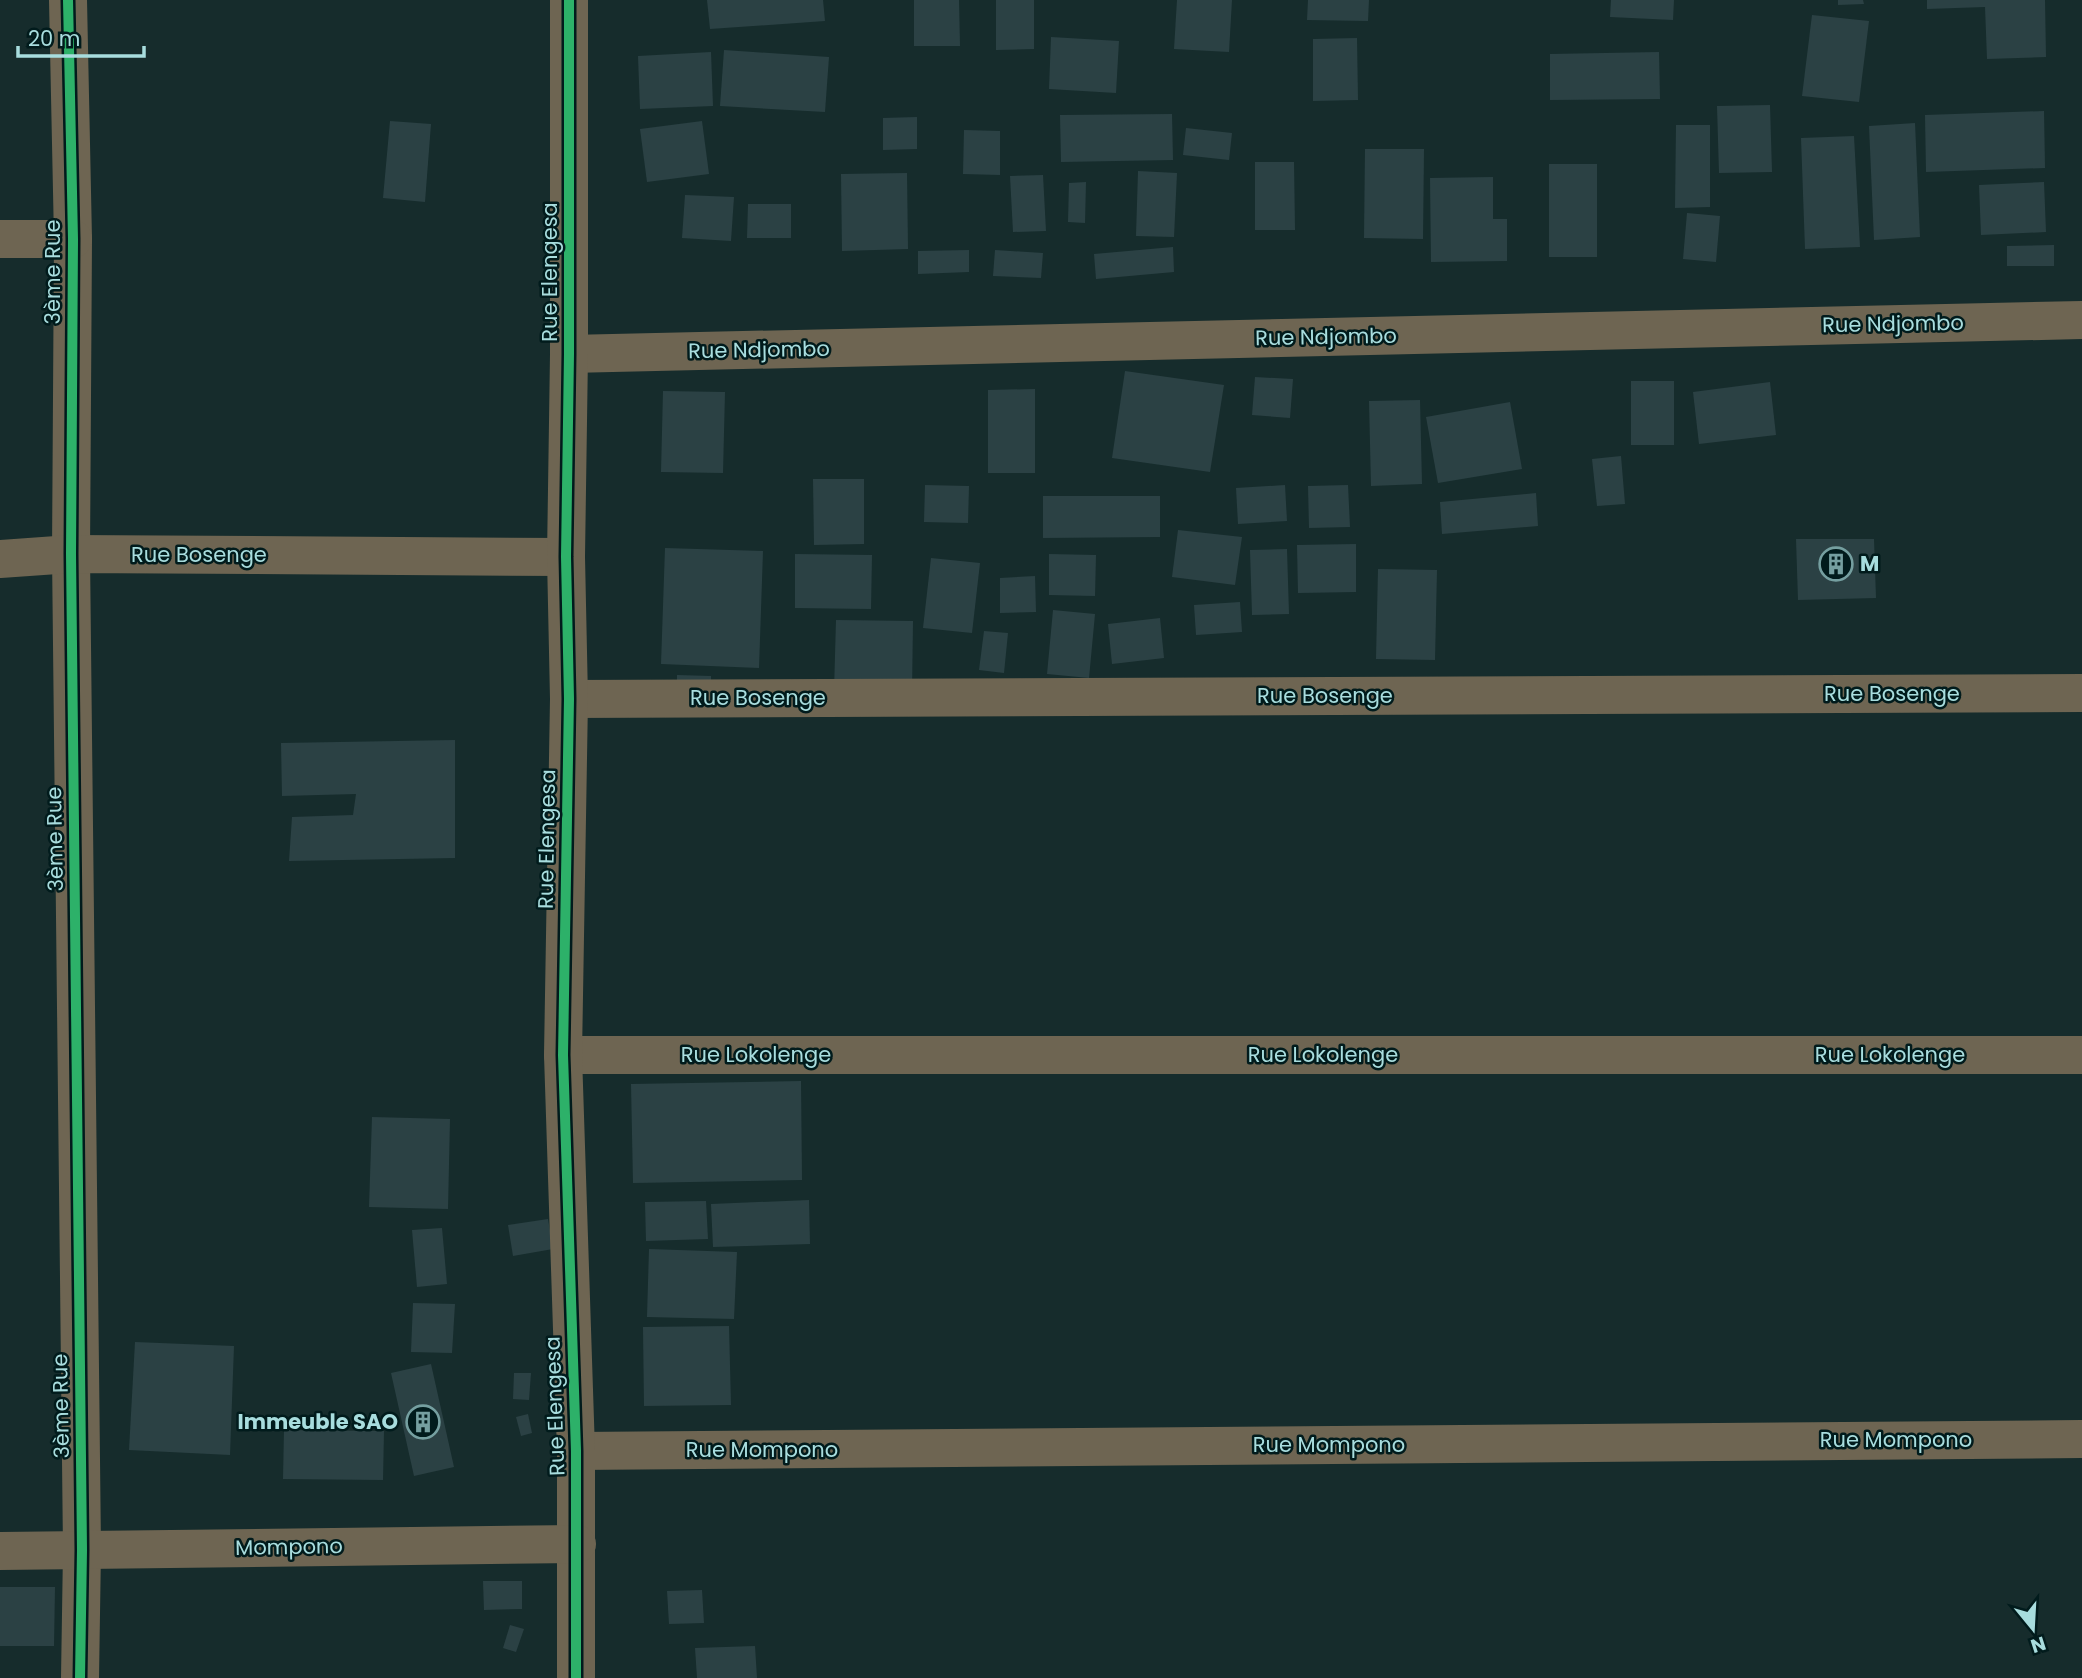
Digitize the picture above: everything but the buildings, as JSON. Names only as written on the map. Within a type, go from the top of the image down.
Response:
[{"type":"street","name":"3ème Rue","points":[[68,0],[73,239],[71,555],[82,1550],[80,1678]]},
{"type":"street","name":"Rue Elengesa","points":[[569,0],[566,557],[569,699],[563,1055],[576,1451],[576,1678]]},
{"type":"street","points":[[0,239],[73,239]]},
{"type":"street","name":"Rue Ndjombo","points":[[569,354],[2082,320]]},
{"type":"street","name":"Rue Bosenge","points":[[0,559],[71,555],[566,557]]},
{"type":"street","name":"Rue Bosenge","points":[[569,699],[2082,693]]},
{"type":"street","name":"Rue Lokolenge","points":[[563,1055],[2082,1055]]},
{"type":"street","name":"Rue Mompono","points":[[576,1451],[2082,1439]]},
{"type":"street","name":"Mompono","points":[[0,1551],[577,1544]]},
{"type":"cycle path","points":[[68,0],[73,239],[71,554],[82,1550],[80,1678]]},
{"type":"cycle path","points":[[569,0],[566,557],[569,699],[563,1055],[576,1451],[576,1678]]},
{"type":"place","name":"M","points":[[1836,564]]},
{"type":"place","name":"Immeuble SAO","points":[[423,1422]]}]
